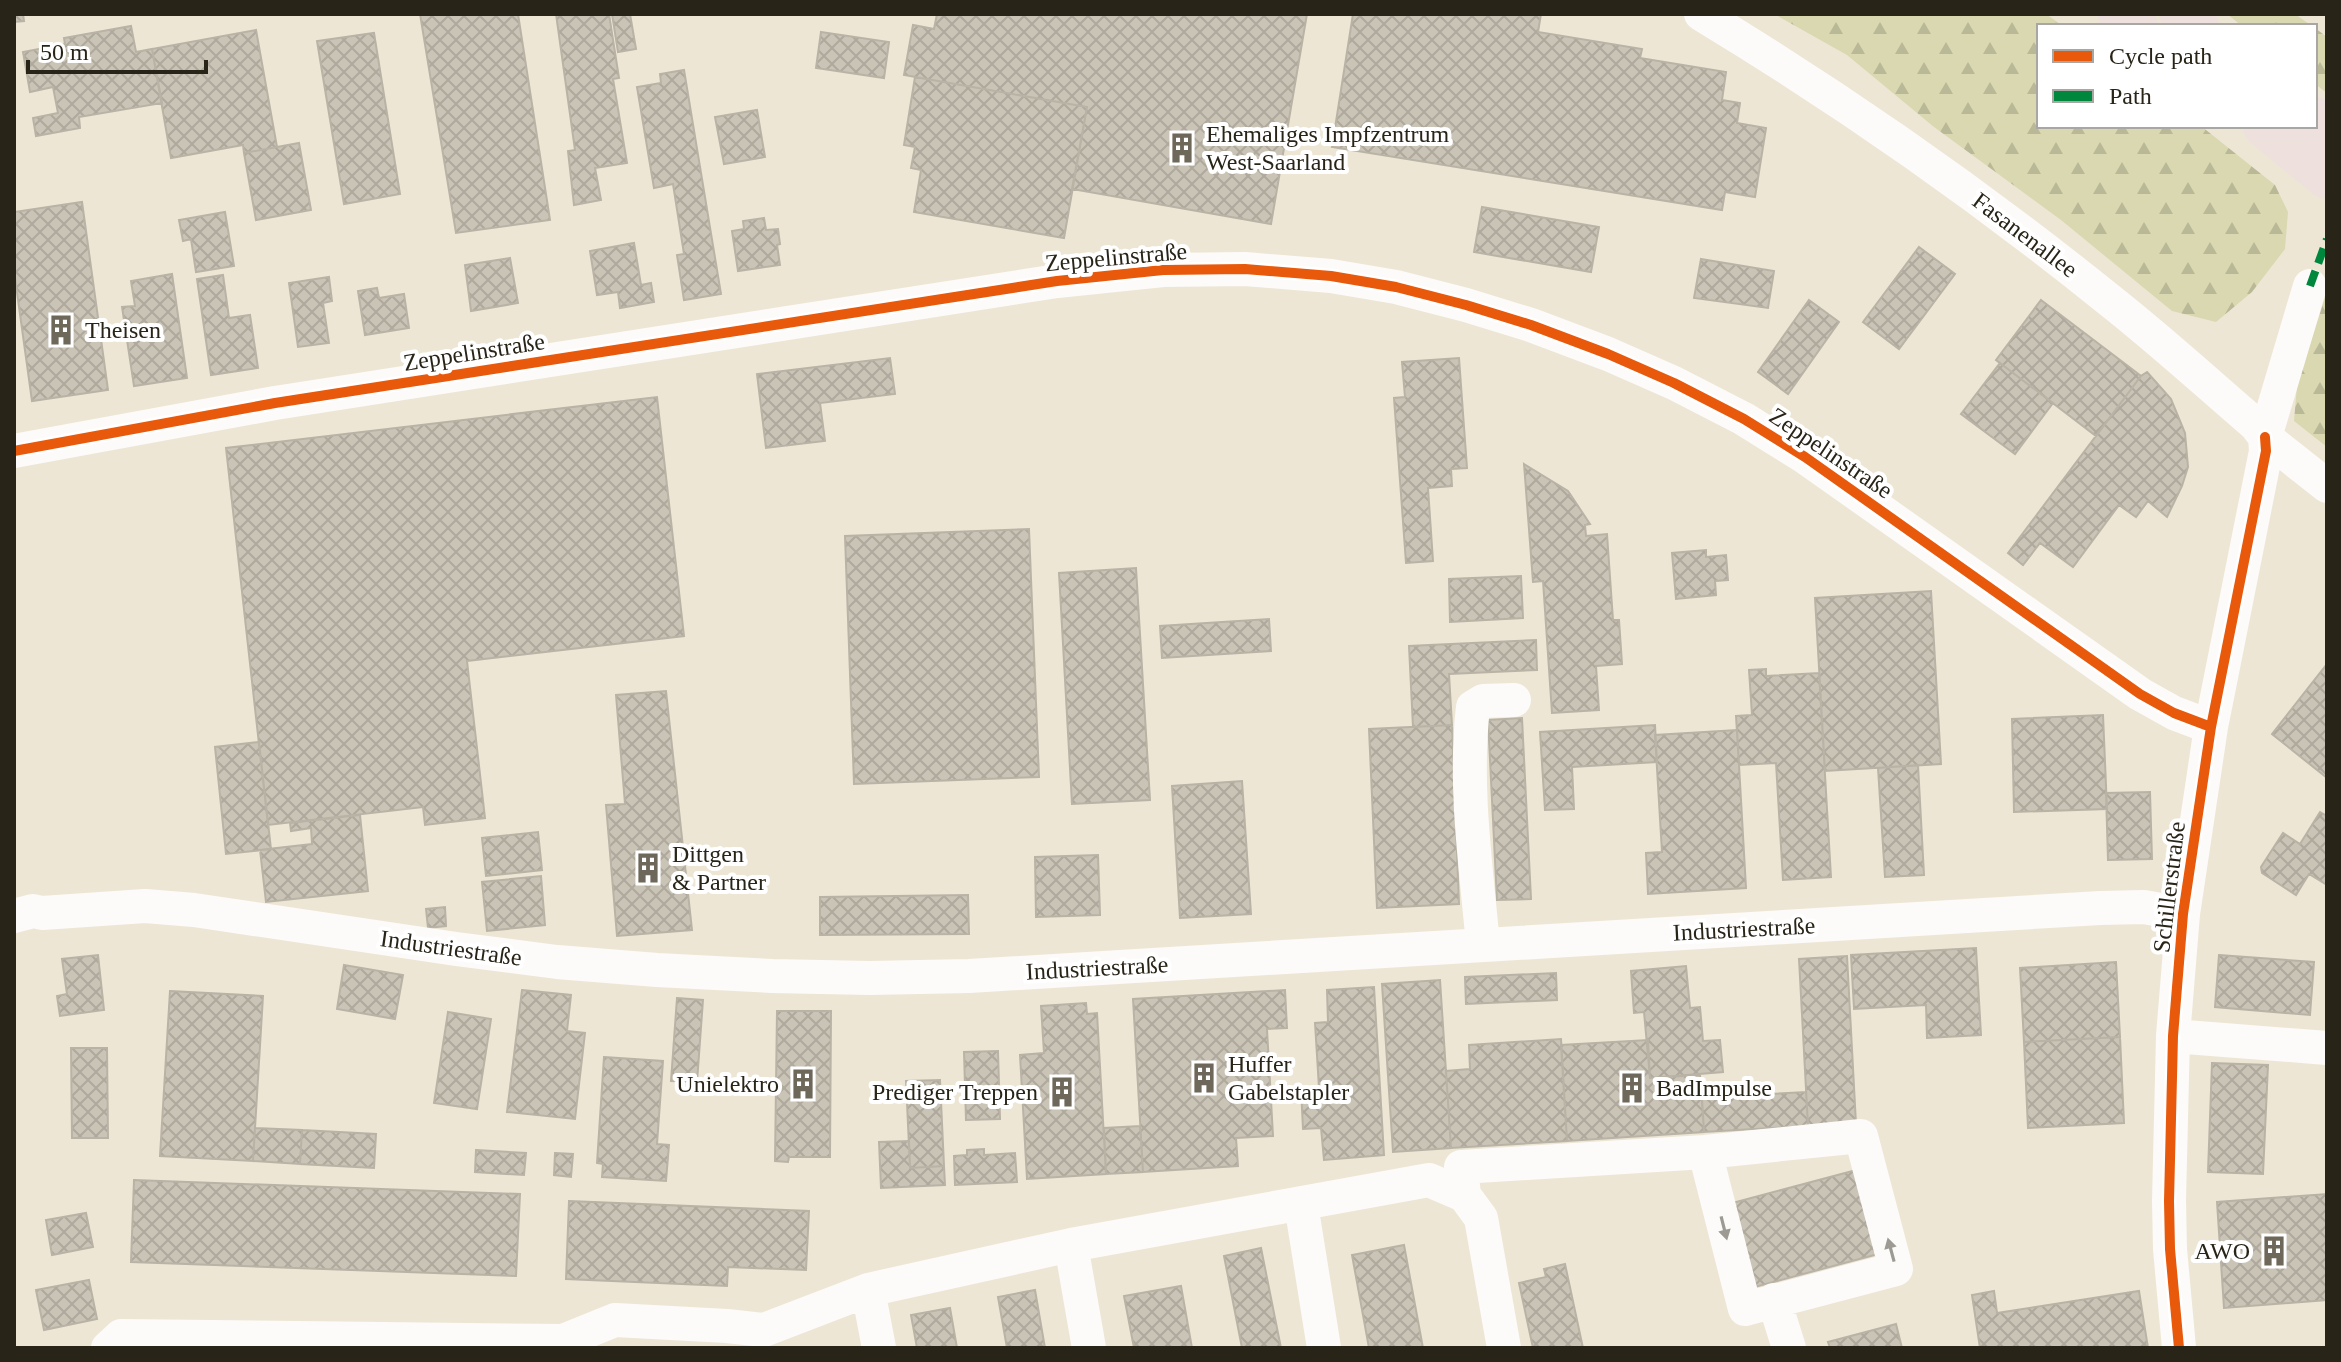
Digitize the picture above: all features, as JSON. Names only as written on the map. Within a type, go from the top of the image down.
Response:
[{"type":"highway","points":[[2267,128],[2324,175]]},
{"type":"street","name":"Fasanenallee","points":[[1701,14],[1875,124],[2013,225],[2110,300],[2256,425],[2265,437],[2327,486]]},
{"type":"street","name":"Zeppelinstraße","points":[[14,451],[291,401],[1057,281],[1163,270],[1245,269],[1331,276],[1396,287],[1531,325],[1674,383],[1744,419],[1805,457],[2140,694],[2174,713],[2211,727]]},
{"type":"street","name":"Schillerstraße","points":[[2179,1348],[2169,1201],[2173,1036],[2183,914],[2211,727],[2266,451],[2265,437],[2310,286]]},
{"type":"street","points":[[1483,945],[1471,800],[1469,745],[1473,707],[1483,701],[1514,700]]},
{"type":"street","name":"Industriestraße","points":[[20,904],[42,913],[145,906],[194,910],[557,962],[772,976],[870,978],[969,976],[2100,908],[2144,907],[2183,914]]},
{"type":"street","points":[[2173,1036],[2327,1048]]},
{"type":"street","points":[[1464,1195],[1461,1167],[1705,1152],[1861,1136],[1896,1269],[1745,1309],[1705,1152]]},
{"type":"street","points":[[108,1348],[121,1336],[563,1341],[615,1320],[729,1337],[764,1330],[868,1290],[1071,1245],[1429,1180],[1464,1195],[1481,1218],[1504,1348]]},
{"type":"street","points":[[1301,1204],[1324,1348]]},
{"type":"street","points":[[1071,1245],[1089,1348]]},
{"type":"street","points":[[868,1290],[879,1348]]},
{"type":"street","points":[[1774,1300],[1789,1348]]},
{"type":"green space","points":[[1774,14],[2046,14],[2060,24],[2037,24],[2037,128],[2204,128],[2275,185],[2288,212],[2285,249],[2252,292],[2216,322],[2172,311],[2061,220],[1934,127],[1847,55]]},
{"type":"green space","points":[[2227,14],[2295,14],[2309,24],[2240,24]]},
{"type":"green space","points":[[2317,30],[2327,37],[2327,93],[2317,86]]},
{"type":"green space","points":[[2327,291],[2327,447],[2294,421],[2297,386]]},
{"type":"building","points":[[14,14],[23,14],[24,21],[14,22]]},
{"type":"building","points":[[420,14],[518,14],[550,220],[456,233]]},
{"type":"building","points":[[556,14],[609,14],[619,78],[613,79],[627,163],[595,168],[601,200],[574,205],[568,151],[575,150]]},
{"type":"building","points":[[612,14],[630,14],[636,49],[618,52]]},
{"type":"building","name":"Ehemaliges Impfzentrum West-Saarland","points":[[937,14],[1307,14],[1271,224],[1072,189],[1087,107],[904,75],[913,25],[934,29]]},
{"type":"building","points":[[1353,14],[1541,14],[1538,32],[1642,49],[1640,58],[1726,72],[1722,100],[1740,103],[1737,123],[1766,128],[1755,197],[1725,192],[1722,210],[1332,147]]},
{"type":"building","points":[[131,26],[136,52],[152,49],[162,103],[79,117],[80,128],[36,136],[33,118],[58,113],[53,87],[30,92],[23,52],[65,44],[64,38]]},
{"type":"building","points":[[256,30],[277,147],[244,153],[243,145],[171,158],[152,49]]},
{"type":"building","points":[[821,32],[889,42],[884,78],[816,68]]},
{"type":"building","points":[[374,33],[400,194],[344,204],[317,41]]},
{"type":"building","points":[[684,70],[721,294],[684,300],[677,255],[684,254],[673,184],[654,188],[637,87],[661,83],[660,74]]},
{"type":"building","points":[[915,77],[1087,107],[1064,238],[914,212],[921,170],[911,168],[915,147],[904,145]]},
{"type":"building","points":[[757,110],[765,157],[724,164],[715,117]]},
{"type":"building","points":[[299,143],[311,210],[256,220],[244,153]]},
{"type":"building","name":"Theisen","points":[[82,202],[108,390],[32,401],[14,271],[14,212]]},
{"type":"building","points":[[1482,207],[1599,227],[1591,272],[1474,252]]},
{"type":"building","points":[[225,212],[234,266],[196,272],[191,239],[183,241],[179,220]]},
{"type":"building","points":[[764,218],[766,230],[778,229],[780,265],[738,271],[732,231],[744,229],[743,221]]},
{"type":"building","points":[[634,243],[641,285],[651,283],[654,302],[620,308],[618,292],[597,295],[590,251]]},
{"type":"building","points":[[1919,247],[1955,274],[1899,349],[1863,322]]},
{"type":"building","points":[[510,258],[518,303],[471,311],[465,265]]},
{"type":"building","points":[[1701,259],[1774,271],[1768,308],[1694,298]]},
{"type":"building","points":[[172,274],[187,378],[134,386],[122,307],[135,306],[131,281]]},
{"type":"building","points":[[223,275],[229,318],[250,315],[258,368],[211,375],[197,279]]},
{"type":"building","points":[[329,277],[332,301],[323,303],[329,343],[298,347],[289,283]]},
{"type":"building","points":[[377,288],[379,298],[404,294],[409,328],[365,335],[358,291]]},
{"type":"building","points":[[1809,300],[1839,322],[1788,394],[1758,372]]},
{"type":"building","points":[[2041,300],[2141,376],[2096,436],[1996,360]]},
{"type":"building","points":[[890,358],[895,394],[820,403],[825,441],[766,448],[757,374]]},
{"type":"building","points":[[1459,358],[1467,468],[1451,469],[1452,486],[1428,488],[1433,561],[1406,563],[1394,398],[1405,397],[1402,362]]},
{"type":"building","points":[[2000,363],[2053,403],[2015,454],[1961,414]]},
{"type":"building","points":[[2147,372],[2171,399],[2185,433],[2188,467],[2167,517],[2148,501],[2136,517],[2119,505],[2073,567],[2040,543],[2023,565],[2008,553]]},
{"type":"building","points":[[657,397],[684,636],[467,661],[485,818],[425,825],[423,807],[268,825],[226,448]]},
{"type":"building","points":[[1524,464],[1568,491],[1590,524],[1585,525],[1586,536],[1607,534],[1613,620],[1619,620],[1622,664],[1596,666],[1599,710],[1552,713],[1543,581],[1533,582]]},
{"type":"building","points":[[1029,529],[1039,777],[854,784],[845,536]]},
{"type":"building","points":[[1706,550],[1706,557],[1726,555],[1728,580],[1715,581],[1716,595],[1676,599],[1672,553]]},
{"type":"building","points":[[1136,568],[1150,800],[1072,804],[1059,573]]},
{"type":"building","points":[[1521,576],[1523,618],[1450,622],[1449,579]]},
{"type":"building","points":[[1931,591],[1941,764],[1825,771],[1815,598]]},
{"type":"building","points":[[1269,619],[1271,651],[1162,658],[1160,626]]},
{"type":"building","points":[[1536,640],[1537,670],[1449,674],[1452,725],[1413,727],[1409,646]]},
{"type":"building","points":[[2327,664],[2327,778],[2272,734]]},
{"type":"building","points":[[1766,669],[1766,676],[1819,673],[1831,877],[1783,880],[1776,763],[1739,765],[1736,716],[1752,715],[1749,670]]},
{"type":"building","name":"Dittgen & Partner","points":[[666,691],[692,930],[617,936],[606,805],[625,804],[616,695]]},
{"type":"building","points":[[2103,715],[2107,809],[2014,812],[2012,719]]},
{"type":"building","points":[[1522,718],[1531,899],[1497,900],[1488,720]]},
{"type":"building","points":[[1452,725],[1459,904],[1377,908],[1369,729]]},
{"type":"building","points":[[1655,725],[1657,762],[1572,767],[1574,809],[1545,810],[1540,732]]},
{"type":"building","points":[[1737,730],[1746,888],[1648,894],[1646,853],[1662,852],[1655,735]]},
{"type":"building","points":[[259,742],[271,849],[226,854],[215,747]]},
{"type":"building","points":[[1918,765],[1924,875],[1885,877],[1878,768]]},
{"type":"building","points":[[1242,781],[1251,914],[1180,918],[1172,786]]},
{"type":"building","points":[[2150,792],[2152,859],[2108,860],[2106,793]]},
{"type":"building","points":[[2320,812],[2327,816],[2327,885],[2309,874],[2296,895],[2262,873],[2261,867],[2283,833],[2300,844]]},
{"type":"building","points":[[360,815],[368,891],[266,902],[260,850],[312,844],[311,828],[291,831],[290,823]]},
{"type":"building","points":[[538,832],[542,870],[486,876],[482,838]]},
{"type":"building","points":[[1098,855],[1100,915],[1036,917],[1035,857]]},
{"type":"building","points":[[541,876],[545,925],[487,931],[482,882]]},
{"type":"building","points":[[968,895],[969,934],[820,935],[820,897]]},
{"type":"building","points":[[445,907],[446,926],[428,928],[426,909]]},
{"type":"building","points":[[1976,948],[1981,1035],[1927,1038],[1926,1005],[1854,1009],[1851,955]]},
{"type":"building","points":[[98,955],[104,1010],[60,1016],[57,996],[67,994],[62,959]]},
{"type":"building","points":[[2219,955],[2314,962],[2310,1015],[2215,1007]]},
{"type":"building","points":[[1847,956],[1856,1124],[1808,1126],[1799,959]]},
{"type":"building","points":[[2116,962],[2120,1037],[2024,1042],[2020,968]]},
{"type":"building","points":[[344,965],[403,975],[395,1019],[337,1009]]},
{"type":"building","points":[[1686,966],[1690,1008],[1700,1007],[1703,1041],[1720,1040],[1723,1072],[1650,1078],[1644,1012],[1634,1013],[1631,971]]},
{"type":"building","points":[[1556,973],[1557,1000],[1466,1004],[1465,977]]},
{"type":"building","points":[[1440,980],[1451,1148],[1393,1152],[1382,984]]},
{"type":"building","points":[[1374,987],[1384,1155],[1324,1160],[1321,1128],[1303,1129],[1301,1089],[1319,1088],[1315,1023],[1328,1022],[1327,990]]},
{"type":"building","points":[[522,990],[571,995],[567,1031],[585,1033],[575,1119],[507,1112]]},
{"type":"building","name":"Huffer Gabelstapler","points":[[1285,990],[1287,1028],[1267,1029],[1273,1136],[1236,1138],[1238,1166],[1143,1172],[1133,999]]},
{"type":"building","points":[[170,991],[263,996],[253,1161],[160,1156]]},
{"type":"building","points":[[677,998],[703,1000],[697,1082],[671,1081]]},
{"type":"building","name":"Prediger Treppen","points":[[1086,1003],[1087,1014],[1097,1013],[1106,1174],[1027,1179],[1020,1055],[1044,1053],[1041,1006]]},
{"type":"building","name":"Unielektro","points":[[777,1011],[831,1011],[830,1157],[789,1157],[788,1162],[775,1161]]},
{"type":"building","points":[[448,1012],[491,1019],[477,1109],[434,1103]]},
{"type":"building","points":[[2120,1037],[2124,1123],[2028,1128],[2024,1042]]},
{"type":"building","points":[[1561,1039],[1567,1141],[1451,1148],[1446,1071],[1470,1069],[1469,1045]]},
{"type":"building","name":"BadImpulse","points":[[1648,1040],[1650,1078],[1700,1075],[1704,1132],[1567,1141],[1561,1045]]},
{"type":"building","points":[[71,1048],[107,1048],[108,1138],[72,1138]]},
{"type":"building","points":[[998,1051],[1000,1119],[966,1120],[964,1052]]},
{"type":"building","points":[[604,1057],[663,1061],[657,1144],[669,1145],[666,1181],[602,1177],[603,1164],[597,1163]]},
{"type":"building","points":[[2212,1063],[2268,1065],[2263,1174],[2208,1172]]},
{"type":"building","points":[[940,1080],[944,1166],[910,1168],[906,1081]]},
{"type":"building","points":[[1806,1092],[1808,1126],[1704,1132],[1702,1098]]},
{"type":"building","points":[[1140,1126],[1143,1172],[1106,1174],[1104,1128]]},
{"type":"building","points":[[255,1128],[302,1130],[300,1164],[253,1161]]},
{"type":"building","points":[[302,1130],[376,1134],[374,1168],[300,1164]]},
{"type":"building","points":[[909,1141],[910,1168],[944,1166],[945,1185],[881,1188],[879,1142]]},
{"type":"building","points":[[984,1149],[984,1155],[1015,1153],[1017,1182],[955,1185],[954,1156],[967,1155],[967,1150]]},
{"type":"building","points":[[476,1150],[526,1153],[524,1175],[475,1172]]},
{"type":"building","points":[[555,1153],[573,1154],[571,1177],[554,1175]]},
{"type":"building","points":[[1860,1169],[1882,1253],[1747,1289],[1725,1205]]},
{"type":"building","points":[[134,1180],[520,1194],[516,1276],[131,1262]]},
{"type":"building","name":"AWO","points":[[2327,1194],[2327,1300],[2224,1308],[2217,1202]]},
{"type":"building","points":[[569,1201],[809,1211],[806,1270],[728,1267],[727,1286],[566,1279]]},
{"type":"building","points":[[86,1213],[93,1247],[52,1255],[46,1220]]},
{"type":"building","points":[[1404,1245],[1423,1348],[1369,1348],[1352,1255]]},
{"type":"building","points":[[1261,1248],[1281,1348],[1242,1348],[1224,1256]]},
{"type":"building","points":[[1565,1264],[1583,1348],[1533,1348],[1519,1283],[1546,1277],[1544,1269]]},
{"type":"building","points":[[89,1280],[97,1319],[44,1330],[36,1290]]},
{"type":"building","points":[[1181,1286],[1192,1348],[1134,1348],[1124,1296]]},
{"type":"building","points":[[1035,1290],[1045,1348],[1007,1348],[998,1297]]},
{"type":"building","points":[[1994,1291],[1997,1313],[2139,1291],[2148,1348],[1980,1348],[1972,1295]]},
{"type":"building","points":[[950,1308],[957,1348],[917,1348],[911,1315]]},
{"type":"building","points":[[1896,1324],[1902,1348],[1830,1348],[1828,1342]]},
{"type":"marked path","points":[[2310,286],[2327,239]]},
{"type":"cycle path","points":[[14,451],[275,403],[1057,281],[1163,270],[1245,269],[1331,276],[1396,287],[1531,325],[1674,383],[1744,419],[1805,457],[2140,694],[2174,713],[2211,727]]},
{"type":"cycle path","points":[[2179,1348],[2169,1201],[2173,1036],[2183,914],[2211,727],[2266,451],[2265,437]]},
{"type":"place","name":"Ehemaliges Impfzentrum West-Saarland","points":[[1182,148]]},
{"type":"place","name":"Theisen","points":[[61,330]]},
{"type":"place","name":"Dittgen & Partner","points":[[648,868]]},
{"type":"place","name":"Huffer Gabelstapler","points":[[1204,1078]]},
{"type":"place","name":"Unielektro","points":[[803,1084]]},
{"type":"place","name":"BadImpulse","points":[[1632,1088]]},
{"type":"place","name":"Prediger Treppen","points":[[1062,1092]]},
{"type":"place","name":"AWO","points":[[2274,1251]]}]
